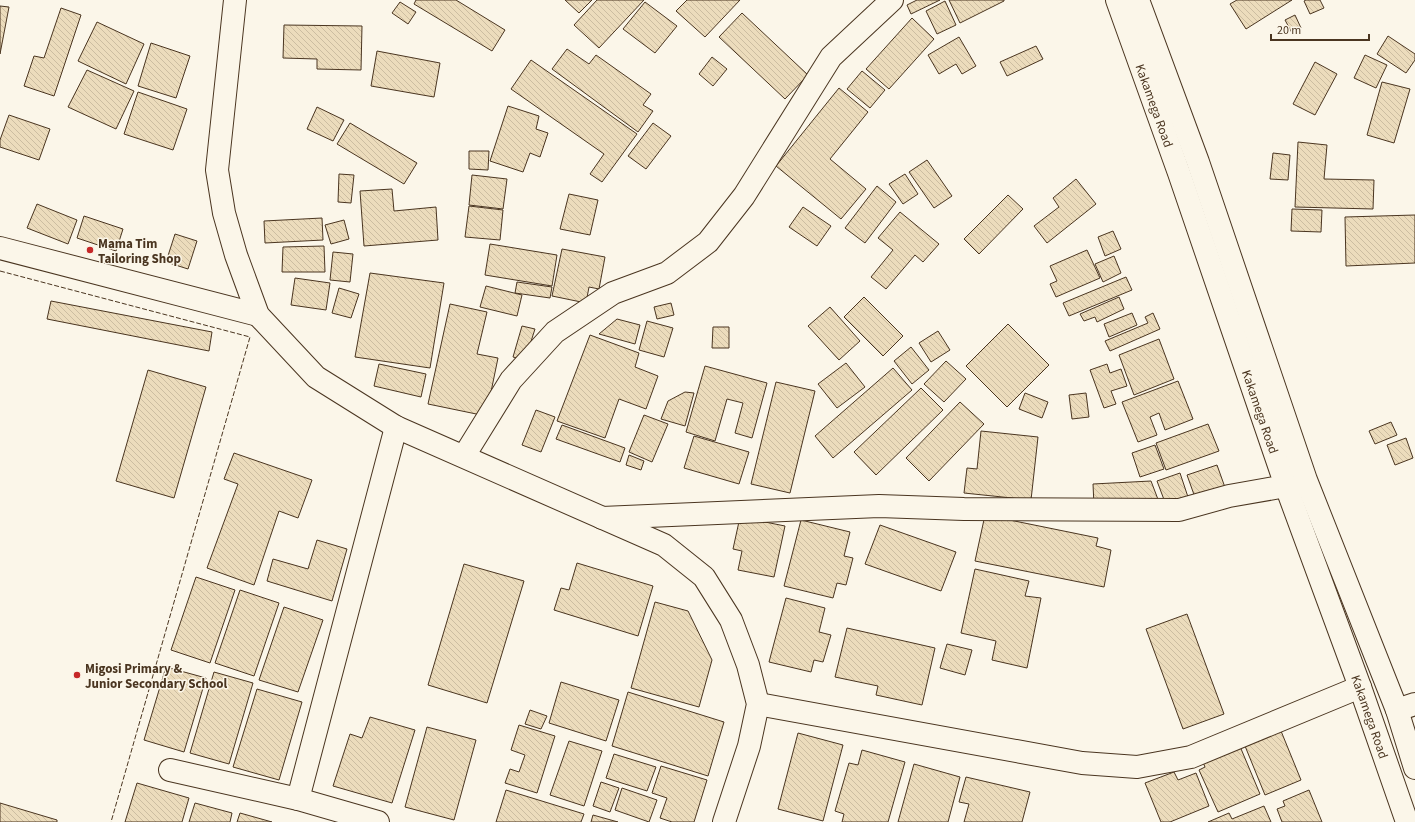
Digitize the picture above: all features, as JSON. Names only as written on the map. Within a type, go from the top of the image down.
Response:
[{"type":"main road","points":[[235,0],[217,170],[224,213],[236,254],[258,315],[316,377],[396,427],[664,545],[704,577],[731,620],[748,665],[758,704],[749,746],[724,822]]},
{"type":"main road","points":[[464,456],[511,380],[555,332],[613,293],[667,273],[708,242],[744,196],[831,57],[892,0]]},
{"type":"main road","name":"Kakamega Road","points":[[1117,0],[1179,173],[1286,486],[1360,687],[1407,822]]},
{"type":"main road","name":"Kakamega Road","points":[[1138,0],[1198,162],[1306,480],[1406,707],[1415,768]]},
{"type":"main road","points":[[0,248],[258,315]]},
{"type":"main road","points":[[298,799],[396,427]]},
{"type":"main road","points":[[602,518],[879,506],[964,509],[1179,510],[1229,496],[1286,486]]},
{"type":"main road","points":[[758,704],[1082,763],[1137,767],[1191,757],[1360,687]]},
{"type":"main road","points":[[170,770],[298,799],[378,822]]},
{"type":"building","points":[[416,0],[456,0],[505,30],[492,51],[414,4]]},
{"type":"building","points":[[565,0],[592,0],[579,13]]},
{"type":"building","points":[[597,0],[644,0],[599,48],[574,25]]},
{"type":"building","points":[[687,0],[740,0],[705,37],[676,11]]},
{"type":"building","points":[[917,0],[940,0],[911,14],[907,5]]},
{"type":"building","points":[[949,0],[1004,0],[1004,1],[960,23]]},
{"type":"building","points":[[1237,0],[1292,0],[1246,29],[1230,4]]},
{"type":"building","points":[[1320,0],[1324,8],[1310,14],[1304,1]]},
{"type":"building","points":[[945,1],[956,25],[937,34],[926,11]]},
{"type":"building","points":[[400,2],[416,12],[408,24],[392,13]]},
{"type":"building","points":[[645,2],[677,26],[655,53],[623,29]]},
{"type":"building","points":[[0,6],[9,7],[0,54]]},
{"type":"building","points":[[61,8],[81,15],[54,96],[24,86],[34,56],[44,58]]},
{"type":"building","points":[[742,13],[808,75],[785,99],[719,37]]},
{"type":"building","points":[[1295,15],[1301,28],[1292,33],[1285,20]]},
{"type":"building","points":[[912,18],[934,39],[889,89],[866,69]]},
{"type":"building","points":[[97,22],[144,44],[126,84],[78,61]]},
{"type":"building","points":[[284,25],[362,26],[361,70],[317,69],[317,59],[283,58]]},
{"type":"building","points":[[1388,36],[1415,54],[1415,60],[1406,73],[1377,54]]},
{"type":"building","points":[[959,37],[976,66],[962,74],[956,64],[939,74],[928,55]]},
{"type":"building","points":[[151,43],[190,56],[176,98],[138,86]]},
{"type":"building","points":[[1036,46],[1043,59],[1007,76],[1000,62]]},
{"type":"building","points":[[567,49],[589,64],[596,55],[651,94],[643,105],[653,111],[638,132],[552,69]]},
{"type":"building","points":[[377,51],[440,63],[434,97],[371,86]]},
{"type":"building","points":[[1365,55],[1387,65],[1376,88],[1354,78]]},
{"type":"building","points":[[712,57],[727,69],[713,86],[699,74]]},
{"type":"building","points":[[531,60],[637,134],[602,182],[590,174],[604,154],[511,89]]},
{"type":"building","points":[[1315,62],[1337,74],[1315,115],[1293,104]]},
{"type":"building","points":[[87,70],[134,91],[116,129],[68,107]]},
{"type":"building","points":[[862,71],[885,90],[870,108],[847,89]]},
{"type":"building","points":[[1382,82],[1410,89],[1394,143],[1367,135]]},
{"type":"building","points":[[839,88],[868,112],[830,159],[866,189],[841,219],[776,166]]},
{"type":"building","points":[[138,92],[187,109],[173,150],[124,134]]},
{"type":"building","points":[[508,106],[539,116],[536,129],[548,133],[540,157],[530,153],[523,172],[490,161]]},
{"type":"building","points":[[317,107],[344,120],[333,141],[307,129]]},
{"type":"building","points":[[9,115],[50,129],[39,160],[0,147],[0,140]]},
{"type":"building","points":[[350,123],[417,163],[404,184],[337,144]]},
{"type":"building","points":[[653,123],[671,136],[646,169],[628,156]]},
{"type":"building","points":[[1298,142],[1327,145],[1324,179],[1374,180],[1373,209],[1295,207]]},
{"type":"building","points":[[469,151],[489,151],[488,170],[469,169]]},
{"type":"building","points":[[1273,153],[1290,155],[1288,180],[1270,179]]},
{"type":"building","points":[[927,160],[952,196],[934,208],[909,172]]},
{"type":"building","points":[[339,174],[354,175],[351,203],[338,202]]},
{"type":"building","points":[[905,174],[918,194],[903,204],[889,184]]},
{"type":"building","points":[[472,175],[507,179],[503,209],[469,205]]},
{"type":"building","points":[[1076,179],[1096,204],[1047,243],[1034,226],[1059,207],[1053,198]]},
{"type":"building","points":[[877,186],[896,202],[865,243],[845,228]]},
{"type":"building","points":[[392,189],[394,211],[436,207],[438,240],[364,246],[360,191]]},
{"type":"building","points":[[569,194],[598,200],[590,235],[560,229]]},
{"type":"building","points":[[1008,195],[1023,209],[979,254],[964,239]]},
{"type":"building","points":[[37,204],[77,220],[68,244],[27,228]]},
{"type":"building","points":[[469,206],[503,210],[500,240],[465,237]]},
{"type":"building","points":[[803,207],[831,226],[817,246],[789,227]]},
{"type":"building","points":[[1292,209],[1322,210],[1321,232],[1291,231]]},
{"type":"building","points":[[900,212],[939,244],[923,262],[915,255],[886,289],[871,277],[893,250],[878,238]]},
{"type":"building","points":[[1415,215],[1415,263],[1346,266],[1345,217]]},
{"type":"building","points":[[84,216],[123,229],[116,251],[77,238]]},
{"type":"building","points":[[322,218],[323,240],[265,243],[264,221]]},
{"type":"building","points":[[344,220],[349,239],[331,244],[325,225]]},
{"type":"building","points":[[1113,231],[1121,249],[1105,256],[1098,237]]},
{"type":"building","points":[[175,234],[197,241],[188,269],[166,262]]},
{"type":"building","points":[[490,244],[557,255],[552,286],[485,275]]},
{"type":"building","points":[[324,246],[325,272],[282,272],[283,247]]},
{"type":"building","points":[[562,249],[605,257],[599,289],[589,287],[586,303],[552,296]]},
{"type":"building","points":[[1087,250],[1100,278],[1056,297],[1050,284],[1057,281],[1050,266]]},
{"type":"building","points":[[333,252],[353,254],[350,282],[330,280]]},
{"type":"building","points":[[1114,256],[1121,273],[1103,282],[1095,264]]},
{"type":"building","points":[[370,273],[444,283],[430,368],[355,357]]},
{"type":"building","points":[[1126,277],[1132,290],[1069,316],[1063,303]]},
{"type":"building","points":[[295,278],[330,283],[326,310],[291,305]]},
{"type":"building","points":[[517,282],[552,287],[550,298],[515,293]]},
{"type":"building","points":[[486,286],[522,295],[517,316],[480,307]]},
{"type":"building","points":[[339,288],[359,294],[351,318],[332,313]]},
{"type":"building","points":[[864,297],[903,336],[883,356],[844,317]]},
{"type":"building","points":[[1119,297],[1124,309],[1097,322],[1095,317],[1084,321],[1080,314]]},
{"type":"building","points":[[51,301],[212,332],[209,351],[47,319]]},
{"type":"building","points":[[671,303],[674,315],[657,319],[654,307]]},
{"type":"building","points":[[450,304],[487,312],[477,354],[498,358],[486,416],[428,404]]},
{"type":"building","points":[[830,307],[860,341],[839,360],[808,326]]},
{"type":"building","points":[[1132,313],[1137,325],[1109,337],[1104,324]]},
{"type":"building","points":[[1153,313],[1160,329],[1110,351],[1105,341],[1148,323],[1145,317]]},
{"type":"building","points":[[617,319],[640,325],[635,344],[599,334]]},
{"type":"building","points":[[647,321],[673,328],[664,357],[639,350]]},
{"type":"building","points":[[1008,324],[1049,365],[1007,407],[966,366]]},
{"type":"building","points":[[522,326],[535,329],[525,360],[513,357]]},
{"type":"building","points":[[713,327],[729,327],[729,348],[712,348]]},
{"type":"building","points":[[938,331],[950,350],[931,362],[919,343]]},
{"type":"building","points":[[590,335],[639,353],[635,367],[658,376],[646,409],[619,399],[605,438],[557,421]]},
{"type":"building","points":[[1159,339],[1174,379],[1134,395],[1119,355]]},
{"type":"building","points":[[911,347],[929,370],[912,384],[894,361]]},
{"type":"building","points":[[946,361],[966,379],[944,402],[924,384]]},
{"type":"building","points":[[846,363],[865,387],[837,408],[818,384]]},
{"type":"building","points":[[379,364],[426,374],[421,397],[374,386]]},
{"type":"building","points":[[1107,364],[1110,373],[1121,369],[1127,386],[1111,391],[1116,404],[1104,408],[1090,370]]},
{"type":"building","points":[[705,366],[767,383],[752,438],[735,433],[743,403],[727,399],[715,441],[686,432]]},
{"type":"building","points":[[893,368],[912,390],[833,458],[815,436]]},
{"type":"building","points":[[148,370],[206,387],[174,498],[116,481]]},
{"type":"building","points":[[1178,381],[1193,419],[1165,430],[1159,413],[1150,417],[1157,435],[1138,442],[1122,402]]},
{"type":"building","points":[[776,382],[815,391],[790,493],[751,484]]},
{"type":"building","points":[[921,388],[943,410],[876,475],[854,452]]},
{"type":"building","points":[[685,392],[694,393],[685,426],[661,419],[668,401]]},
{"type":"building","points":[[1025,393],[1048,402],[1042,418],[1019,409]]},
{"type":"building","points":[[1086,393],[1089,417],[1072,419],[1069,395]]},
{"type":"building","points":[[960,402],[984,424],[929,481],[906,458]]},
{"type":"building","points":[[536,410],[555,417],[541,452],[522,445]]},
{"type":"building","points":[[644,415],[668,424],[652,462],[629,452]]},
{"type":"building","points":[[1391,422],[1397,435],[1375,444],[1369,431]]},
{"type":"building","points":[[1208,424],[1219,451],[1166,470],[1156,443]]},
{"type":"building","points":[[562,425],[625,448],[620,462],[556,439]]},
{"type":"building","points":[[981,431],[1038,437],[1031,500],[964,493],[967,468],[977,469]]},
{"type":"building","points":[[694,436],[749,452],[739,484],[684,468]]},
{"type":"building","points":[[1406,438],[1413,458],[1395,465],[1387,445]]},
{"type":"building","points":[[1155,445],[1164,469],[1140,477],[1132,453]]},
{"type":"building","points":[[234,453],[312,480],[298,518],[279,511],[254,585],[207,568],[238,484],[224,479]]},
{"type":"building","points":[[629,455],[644,461],[641,470],[626,465]]},
{"type":"building","points":[[1217,465],[1227,493],[1197,503],[1187,475]]},
{"type":"building","points":[[1180,473],[1188,497],[1166,505],[1157,481]]},
{"type":"building","points":[[1151,481],[1159,502],[1094,506],[1093,484]]},
{"type":"building","points":[[985,515],[1098,538],[1096,546],[1111,550],[1104,587],[975,561]]},
{"type":"building","points":[[740,517],[785,526],[774,577],[738,570],[742,551],[733,549]]},
{"type":"building","points":[[801,520],[850,532],[844,556],[853,558],[846,585],[837,583],[833,598],[784,586]]},
{"type":"building","points":[[880,525],[956,552],[941,591],[865,564]]},
{"type":"building","points":[[317,540],[347,549],[332,601],[267,581],[273,559],[308,569]]},
{"type":"building","points":[[577,563],[653,586],[638,636],[554,610],[561,588],[569,590]]},
{"type":"building","points":[[464,564],[524,581],[487,703],[428,685]]},
{"type":"building","points":[[975,569],[1029,581],[1025,596],[1041,598],[1027,668],[992,660],[996,641],[961,633]]},
{"type":"building","points":[[196,577],[235,590],[210,663],[171,650]]},
{"type":"building","points":[[240,590],[279,603],[254,676],[215,663]]},
{"type":"building","points":[[786,598],[825,608],[819,632],[831,635],[823,662],[814,660],[811,672],[769,662]]},
{"type":"building","points":[[655,602],[688,611],[712,660],[699,707],[631,688]]},
{"type":"building","points":[[284,607],[323,620],[298,692],[259,680]]},
{"type":"building","points":[[1187,614],[1224,714],[1183,729],[1146,629]]},
{"type":"building","points":[[847,628],[935,648],[922,705],[876,695],[878,686],[835,677]]},
{"type":"building","points":[[947,644],[972,650],[965,675],[940,668]]},
{"type":"building","points":[[166,667],[206,678],[184,752],[144,740]]},
{"type":"building","points":[[214,672],[253,683],[229,764],[190,753]]},
{"type":"building","points":[[561,682],[619,700],[606,741],[549,723]]},
{"type":"building","points":[[257,689],[302,702],[279,780],[233,767]]},
{"type":"building","points":[[628,692],[724,722],[708,776],[612,746]]},
{"type":"building","points":[[530,710],[547,716],[541,729],[525,724]]},
{"type":"building","points":[[370,717],[415,730],[392,803],[333,786],[350,734],[362,738]]},
{"type":"building","points":[[519,725],[555,736],[537,793],[505,783],[510,769],[519,772],[525,755],[511,750]]},
{"type":"building","points":[[427,727],[476,740],[454,820],[405,807]]},
{"type":"building","points":[[1281,731],[1301,780],[1265,795],[1245,746]]},
{"type":"building","points":[[798,733],[843,745],[823,821],[778,809]]},
{"type":"building","points":[[569,741],[602,751],[584,806],[550,795]]},
{"type":"building","points":[[1239,744],[1260,794],[1218,812],[1199,770],[1205,767],[1202,760]]},
{"type":"building","points":[[862,750],[905,762],[888,822],[842,822],[844,814],[835,811],[849,763],[858,765]]},
{"type":"building","points":[[614,754],[656,767],[647,791],[606,778]]},
{"type":"building","points":[[914,764],[960,777],[948,822],[898,822]]},
{"type":"building","points":[[661,766],[707,780],[694,822],[672,822],[660,818],[667,798],[652,793]]},
{"type":"building","points":[[1174,772],[1178,780],[1196,773],[1209,806],[1170,822],[1161,822],[1145,783]]},
{"type":"building","points":[[966,777],[1030,792],[1022,822],[964,822],[969,804],[959,802]]},
{"type":"building","points":[[601,782],[619,788],[610,812],[593,806]]},
{"type":"building","points":[[137,783],[189,798],[182,822],[125,822]]},
{"type":"building","points":[[622,788],[657,800],[649,822],[615,810]]},
{"type":"building","points":[[506,790],[584,814],[581,822],[496,822]]},
{"type":"building","points":[[1309,790],[1322,822],[1282,822],[1277,809],[1285,806],[1283,801]]},
{"type":"building","points":[[0,803],[57,820],[57,822],[0,822]]},
{"type":"building","points":[[195,803],[232,813],[230,822],[189,822]]},
{"type":"building","points":[[1264,806],[1271,822],[1208,822],[1229,813],[1232,819]]},
{"type":"building","points":[[240,813],[272,822],[237,822]]},
{"type":"building","points":[[593,815],[618,822],[591,822]]},
{"type":"fence","points":[[0,271],[250,337],[111,822]]},
{"type":"place","name":"Mama Tim Tailoring Shop","points":[[90,250]]},
{"type":"place","name":"Migosi Primary & Junior Secondary School","points":[[77,675]]}]
